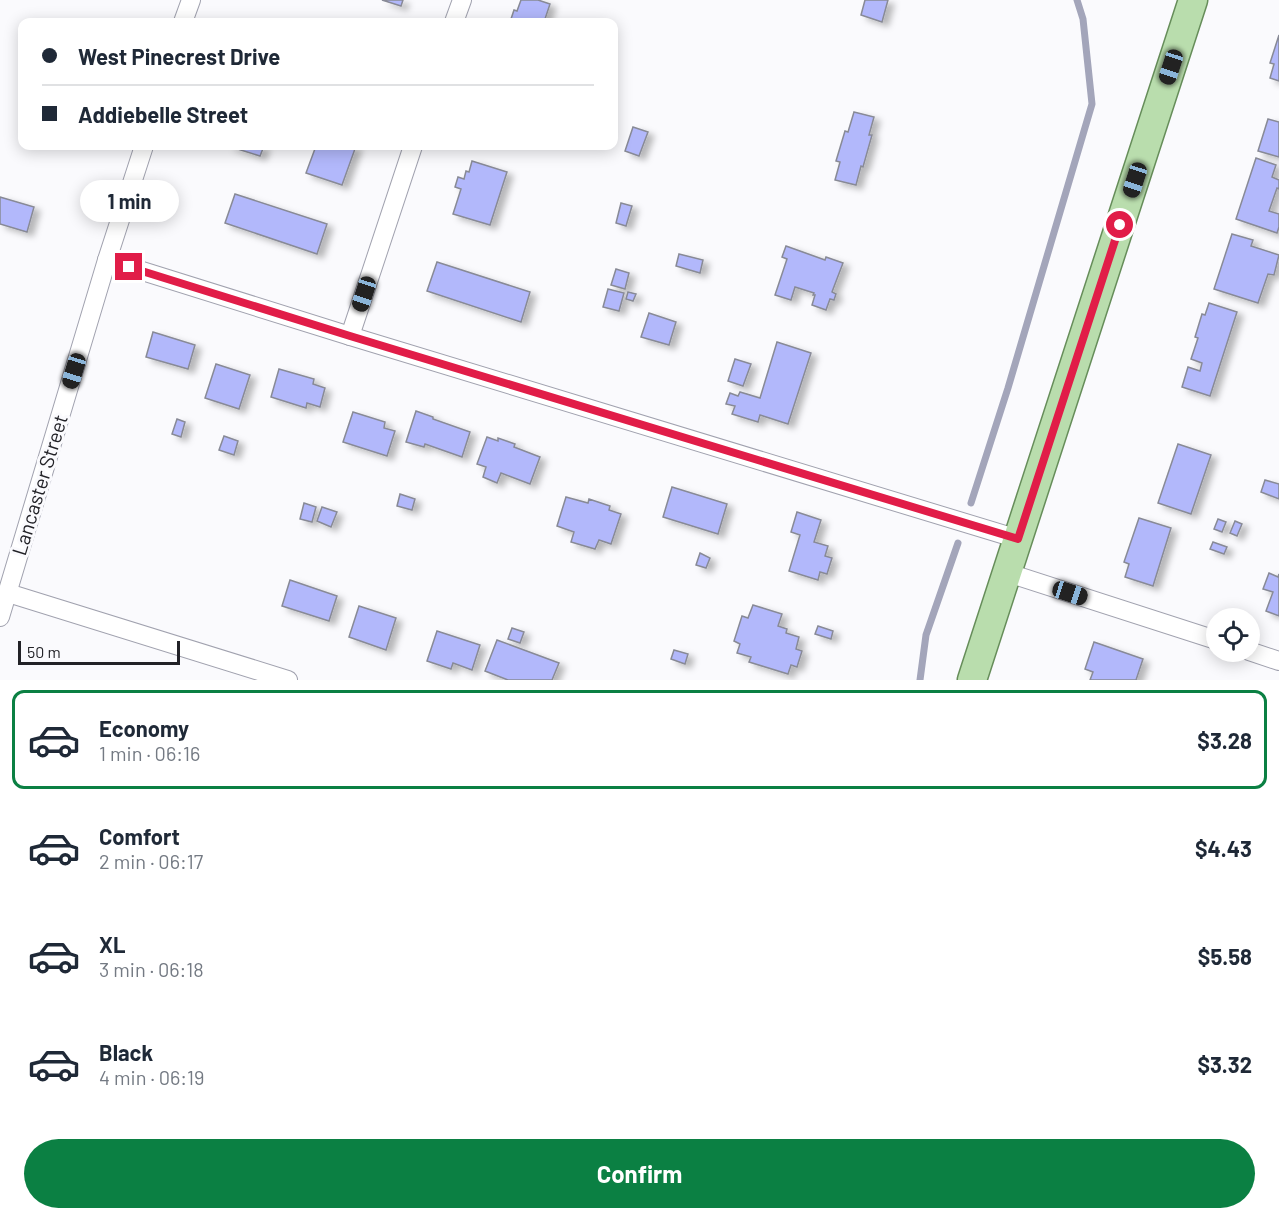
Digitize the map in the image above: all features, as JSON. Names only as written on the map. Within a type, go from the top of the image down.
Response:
[{"type":"main road","points":[[972,680],[1193,0]]},
{"type":"street","points":[[184,18],[191,0]]},
{"type":"street","points":[[455,18],[462,0]]},
{"type":"street","name":"Lancaster Street","points":[[0,617],[107,260],[143,150]]},
{"type":"street","points":[[350,336],[412,150]]},
{"type":"street","points":[[107,260],[1018,539]]},
{"type":"street","points":[[1008,573],[1206,637]]},
{"type":"street","points":[[8,593],[288,680]]},
{"type":"street","points":[[1260,655],[1279,661]]},
{"type":"building","points":[[382,0],[403,0],[401,6]]},
{"type":"building","points":[[521,0],[538,0],[550,4],[545,18],[511,18],[514,10],[517,11]]},
{"type":"building","points":[[865,0],[888,0],[882,22],[861,15]]},
{"type":"building","points":[[1279,35],[1279,81],[1270,78],[1274,64],[1270,63]]},
{"type":"building","points":[[854,112],[874,117],[869,135],[872,135],[856,185],[835,180],[840,162],[836,161],[845,131],[848,132]]},
{"type":"building","points":[[1268,119],[1279,122],[1279,157],[1258,151]]},
{"type":"building","points":[[633,127],[648,132],[639,156],[625,151]]},
{"type":"building","points":[[241,150],[262,150],[260,156]]},
{"type":"building","points":[[315,150],[355,150],[342,185],[306,173]]},
{"type":"building","points":[[1256,158],[1276,165],[1272,177],[1279,180],[1279,189],[1277,188],[1269,211],[1279,214],[1277,233],[1236,219]]},
{"type":"building","points":[[472,161],[507,172],[490,225],[453,214],[461,189],[455,187],[458,177],[464,179]]},
{"type":"building","points":[[235,194],[327,224],[317,254],[225,223]]},
{"type":"building","points":[[0,197],[34,207],[27,232],[0,224]]},
{"type":"building","points":[[621,203],[632,206],[626,226],[616,223]]},
{"type":"building","points":[[1232,234],[1253,240],[1251,246],[1279,255],[1274,275],[1268,274],[1258,303],[1214,289]]},
{"type":"building","points":[[786,246],[825,260],[826,257],[843,263],[832,292],[836,294],[834,300],[830,299],[826,310],[812,305],[814,293],[795,287],[791,300],[775,295],[787,259],[782,257]]},
{"type":"building","points":[[679,254],[703,260],[700,273],[676,266]]},
{"type":"building","points":[[437,262],[530,292],[521,322],[427,291]]},
{"type":"building","points":[[616,269],[629,273],[625,289],[611,285]]},
{"type":"building","points":[[608,289],[624,293],[619,311],[603,307]]},
{"type":"building","points":[[628,292],[636,294],[633,301],[626,299]]},
{"type":"building","points":[[1209,303],[1237,312],[1210,396],[1182,387],[1188,367],[1200,371],[1202,363],[1191,359],[1198,338],[1195,337],[1202,314],[1205,315]]},
{"type":"building","points":[[649,313],[676,322],[669,345],[641,337]]},
{"type":"building","points":[[153,332],[195,345],[188,369],[146,357]]},
{"type":"building","points":[[777,342],[811,353],[788,424],[760,415],[758,422],[732,414],[735,406],[726,404],[730,393],[738,396],[740,392],[760,398]]},
{"type":"building","points":[[735,359],[751,364],[743,386],[728,381]]},
{"type":"building","points":[[216,364],[250,375],[239,409],[205,398]]},
{"type":"building","points":[[279,369],[314,379],[313,384],[325,388],[320,407],[307,403],[306,408],[271,397]]},
{"type":"building","points":[[416,411],[470,432],[462,457],[425,444],[424,447],[406,442]]},
{"type":"building","points":[[353,412],[385,422],[384,428],[395,431],[387,456],[343,442]]},
{"type":"building","points":[[177,419],[185,422],[181,437],[172,434]]},
{"type":"building","points":[[224,436],[238,441],[234,455],[219,450]]},
{"type":"building","points":[[487,437],[515,444],[514,447],[540,457],[530,484],[501,473],[497,483],[483,477],[486,467],[477,464]]},
{"type":"building","points":[[1178,444],[1211,455],[1191,514],[1158,503]]},
{"type":"building","points":[[1265,480],[1279,484],[1279,499],[1261,492]]},
{"type":"building","points":[[672,487],[727,504],[718,534],[663,517]]},
{"type":"building","points":[[400,494],[415,499],[412,510],[397,506]]},
{"type":"building","points":[[566,497],[588,503],[589,499],[610,506],[609,510],[621,514],[611,544],[599,540],[595,549],[571,542],[574,532],[557,526]]},
{"type":"building","points":[[304,503],[316,507],[312,522],[300,519]]},
{"type":"building","points":[[322,507],[337,512],[331,527],[317,521]]},
{"type":"building","points":[[797,512],[821,520],[814,542],[828,546],[825,556],[832,558],[827,574],[820,572],[818,580],[789,571],[800,535],[791,532]]},
{"type":"building","points":[[1139,518],[1171,528],[1153,586],[1125,577],[1129,564],[1124,562]]},
{"type":"building","points":[[1218,519],[1226,522],[1222,532],[1214,529]]},
{"type":"building","points":[[1235,521],[1242,524],[1237,536],[1230,533]]},
{"type":"building","points":[[1213,542],[1227,547],[1224,554],[1210,549]]},
{"type":"building","points":[[700,553],[710,558],[706,568],[696,565]]},
{"type":"building","points":[[1269,573],[1278,577],[1279,574],[1279,616],[1266,611],[1273,592],[1263,589]]},
{"type":"building","points":[[290,580],[337,596],[329,621],[282,606]]},
{"type":"building","points":[[753,605],[782,614],[778,626],[787,629],[786,633],[799,637],[796,649],[802,651],[797,667],[791,665],[788,674],[749,662],[751,657],[737,653],[740,644],[734,641],[742,616],[748,618]]},
{"type":"building","points":[[359,606],[396,618],[386,650],[349,637]]},
{"type":"building","points":[[818,626],[833,631],[831,639],[815,634]]},
{"type":"building","points":[[512,628],[524,632],[520,643],[508,639]]},
{"type":"building","points":[[437,631],[480,645],[472,670],[453,663],[451,669],[427,661]]},
{"type":"building","points":[[497,640],[559,663],[552,680],[508,680],[485,671]]},
{"type":"building","points":[[1094,642],[1143,659],[1136,680],[1090,680],[1093,672],[1085,669]]},
{"type":"building","points":[[674,650],[688,654],[685,664],[671,659]]},
{"type":"waterway","points":[[971,503],[1008,388],[1092,104],[1083,19],[1077,0]]},
{"type":"waterway","points":[[920,680],[926,635],[958,543]]},
{"type":"route","points":[[129,267],[1018,539],[1120,225]]}]
